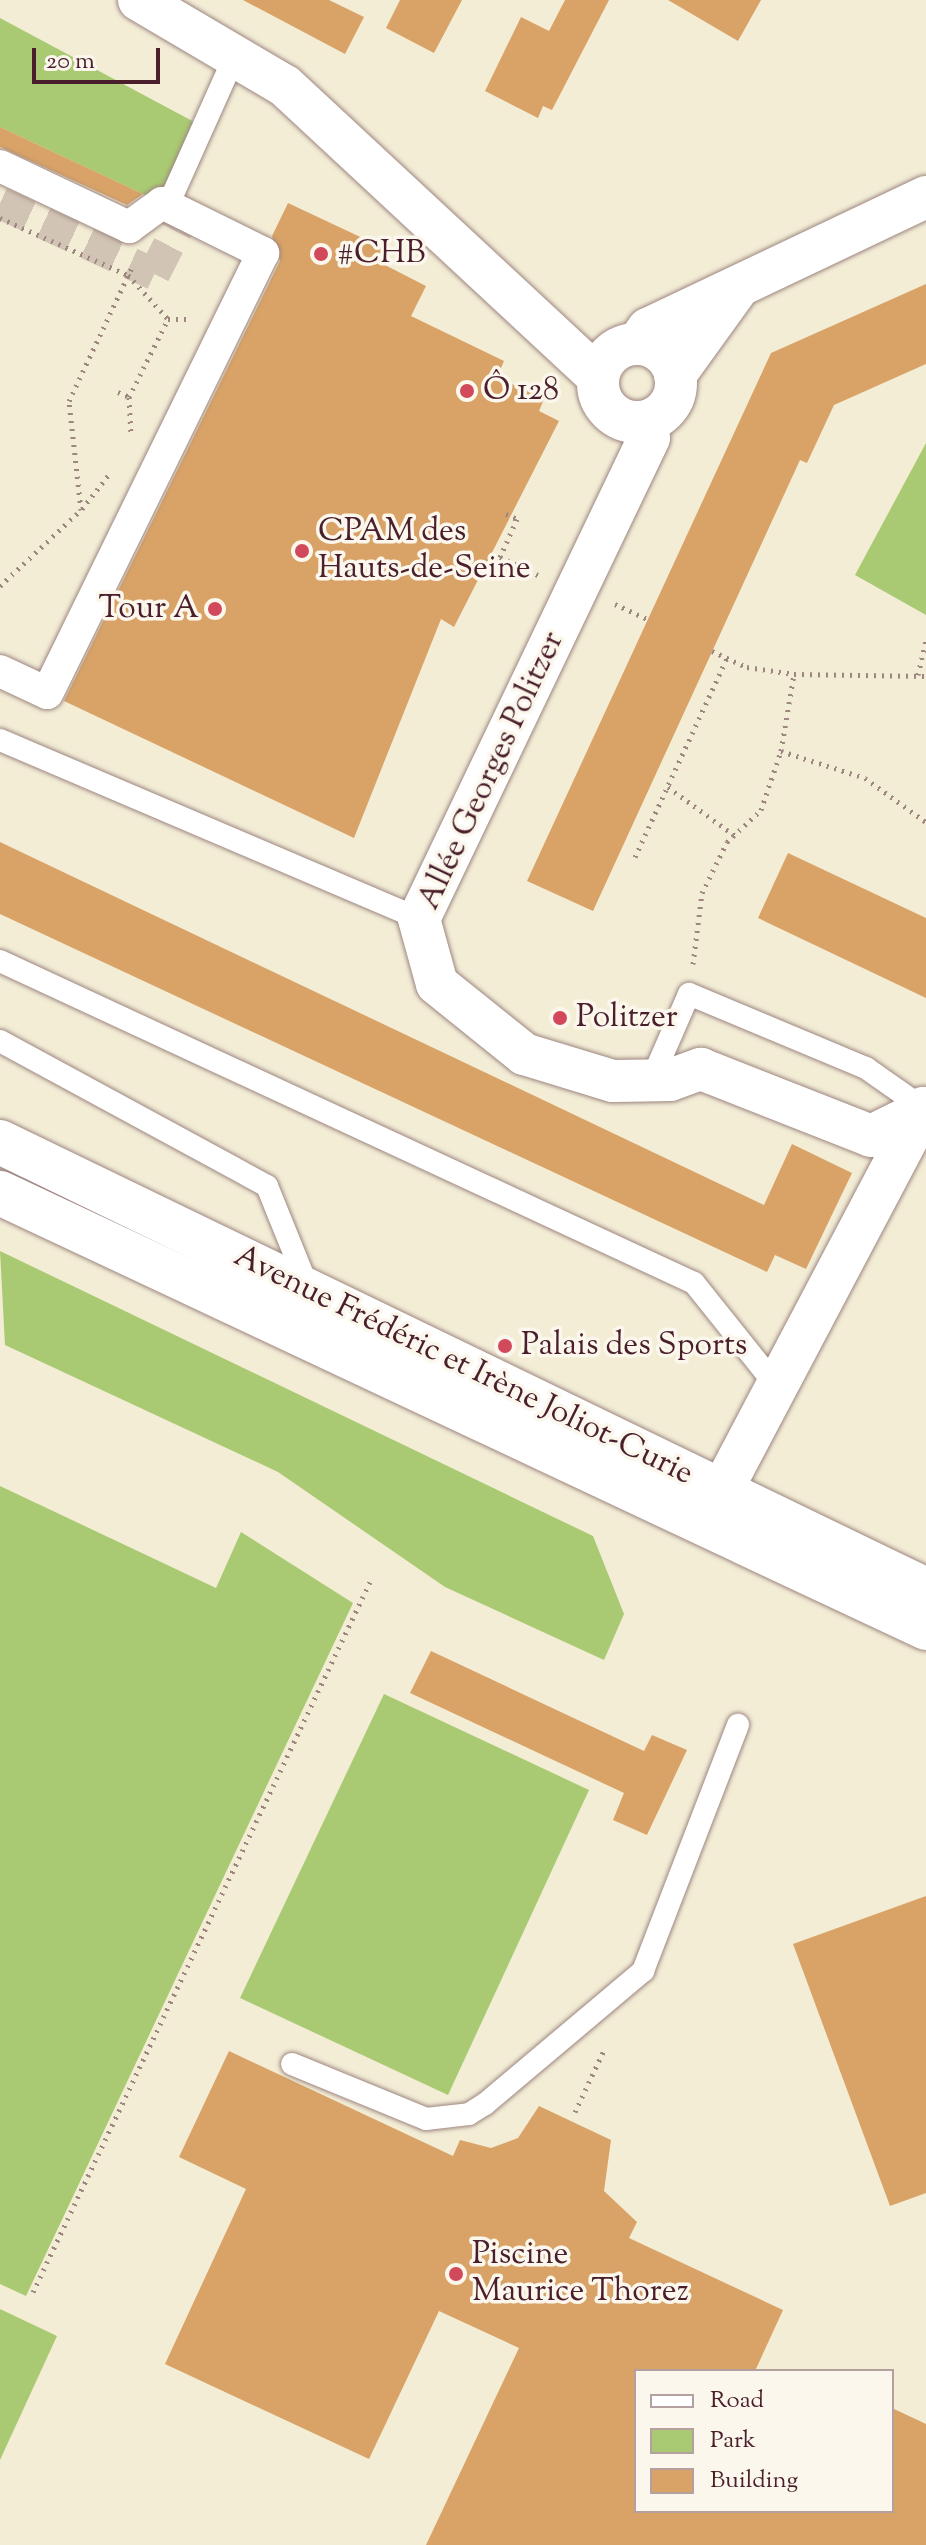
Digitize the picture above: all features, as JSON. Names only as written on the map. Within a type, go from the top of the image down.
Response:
[{"type":"main road","name":"Avenue Frédéric et Irène Joliot-Curie","points":[[0,1142],[926,1590]]},
{"type":"main road","name":"Avenue Frédéric et Irène Joliot-Curie","points":[[0,1193],[926,1628]]},
{"type":"street","points":[[139,0],[236,53],[285,86],[598,377]]},
{"type":"street","points":[[0,166],[129,227],[162,203],[263,253],[47,693],[0,671]]},
{"type":"street","points":[[737,289],[675,375],[670,404],[645,422],[616,416],[599,392],[598,377],[611,354],[637,344],[648,329],[926,197]]},
{"type":"street","points":[[637,344],[662,353],[675,375]]},
{"type":"street","name":"Allée Georges Politzer","points":[[645,422],[649,438],[419,919],[437,984],[524,1054],[613,1081],[651,1081],[701,1069],[871,1136],[924,1108]]},
{"type":"street","points":[[722,1490],[775,1384],[924,1108]]},
{"type":"lane","points":[[160,204],[236,53]]},
{"type":"lane","points":[[0,740],[419,919]]},
{"type":"lane","points":[[0,961],[694,1283],[775,1384]]},
{"type":"lane","points":[[651,1081],[689,994],[866,1068],[924,1108]]},
{"type":"lane","points":[[0,1041],[267,1186],[293,1237],[311,1295]]},
{"type":"lane","points":[[292,2064],[426,2119],[469,2114],[485,2104],[643,1971],[738,1725]]},
{"type":"path","points":[[0,586],[81,510],[69,401],[160,204]]},
{"type":"path","points":[[0,218],[128,275],[168,319],[129,397],[118,392]]},
{"type":"path","points":[[506,514],[517,519],[500,557],[576,593]]},
{"type":"path","points":[[918,675],[926,639]]},
{"type":"path","points":[[712,651],[727,658],[794,674],[926,676]]},
{"type":"path","points":[[635,857],[727,658]]},
{"type":"path","points":[[689,994],[702,893],[734,835],[761,810],[781,751],[794,674]]},
{"type":"path","points":[[781,751],[865,778],[926,822]]},
{"type":"path","points":[[668,787],[734,835]]},
{"type":"path","points":[[33,2292],[370,1582]]},
{"type":"green space","points":[[0,18],[196,123],[162,203],[0,127]]},
{"type":"green space","points":[[926,443],[926,615],[855,575]]},
{"type":"green space","points":[[0,1251],[593,1536],[624,1614],[604,1660],[445,1587],[278,1472],[5,1345]]},
{"type":"green space","points":[[0,1486],[216,1588],[241,1532],[353,1603],[26,2296],[0,2284]]},
{"type":"green space","points":[[384,1694],[589,1790],[448,2095],[240,1998]]},
{"type":"green space","points":[[0,2309],[57,2336],[0,2460]]},
{"type":"building","points":[[243,0],[329,0],[364,17],[345,54]]},
{"type":"building","points":[[400,0],[462,0],[434,53],[386,28]]},
{"type":"building","points":[[565,0],[609,0],[552,110],[543,106],[538,118],[485,91],[521,17],[549,31]]},
{"type":"building","points":[[668,0],[761,0],[738,41]]},
{"type":"building","points":[[0,127],[143,194],[127,205],[0,147]]},
{"type":"building","points":[[288,203],[388,250],[381,263],[426,286],[411,316],[504,361],[497,377],[544,399],[539,411],[559,421],[454,627],[441,619],[354,838],[64,701],[280,261],[272,236]]},
{"type":"building","points":[[926,284],[926,364],[834,405],[807,463],[800,460],[593,911],[527,881],[771,353]]},
{"type":"building","points":[[0,842],[764,1205],[792,1144],[852,1173],[806,1269],[775,1255],[767,1272],[0,914]]},
{"type":"building","points":[[788,853],[926,918],[926,998],[758,918]]},
{"type":"building","points":[[431,1651],[644,1751],[652,1735],[687,1750],[647,1835],[613,1820],[624,1793],[410,1693]]},
{"type":"building","points":[[926,1896],[926,2193],[890,2206],[793,1944]]},
{"type":"building","name":"Piscine Maurice Thorez","points":[[229,2051],[453,2156],[460,2140],[491,2148],[518,2138],[539,2106],[611,2140],[604,2191],[637,2222],[629,2238],[783,2310],[756,2369],[634,2369],[634,2513],[894,2513],[894,2409],[926,2424],[926,2545],[426,2545],[519,2348],[439,2311],[369,2459],[165,2364],[246,2189],[179,2157]]},
{"type":"tunnel","points":[[0,203],[154,274],[190,204]]},
{"type":"place","name":"#CHB","points":[[321,254]]},
{"type":"place","name":"Ô 128","points":[[467,391]]},
{"type":"place","name":"CPAM des Hauts-de-Seine","points":[[302,551]]},
{"type":"place","name":"Tour A","points":[[215,609]]},
{"type":"place","name":"Politzer","points":[[560,1018]]},
{"type":"place","name":"Palais des Sports","points":[[505,1346]]},
{"type":"place","name":"Piscine Maurice Thorez","points":[[456,2274]]}]
